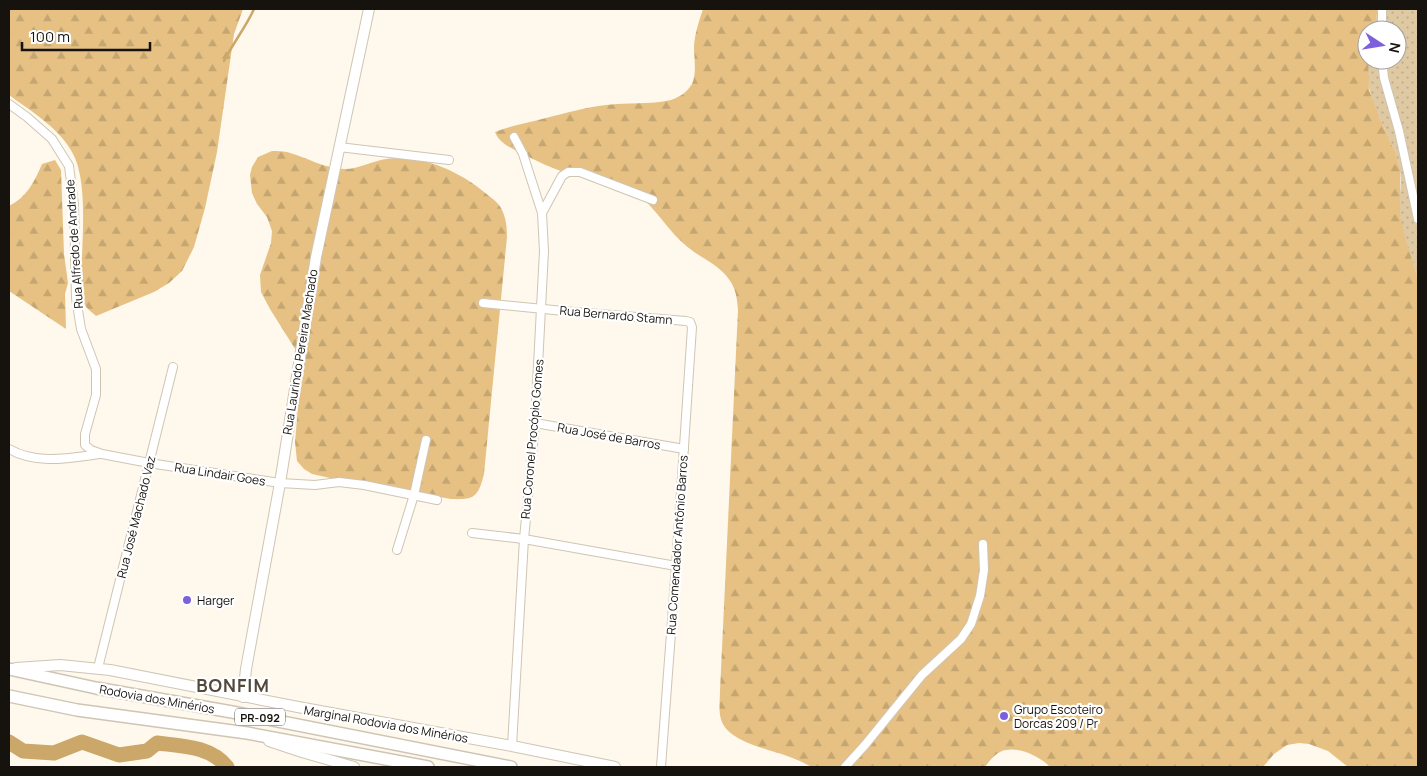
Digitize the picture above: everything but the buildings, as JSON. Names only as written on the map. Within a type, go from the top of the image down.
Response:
[{"type":"main road","name":"Rua Laurindo Pereira Machado","points":[[243,697],[246,669],[280,483],[316,257],[369,9]]},
{"type":"main road","name":"Marginal Rodovia dos Minérios","points":[[9,669],[60,665],[98,668],[615,767]]},
{"type":"main road","name":"Rodovia dos Minérios","points":[[9,669],[96,688],[232,712],[511,767]]},
{"type":"main road","name":"Rodovia dos Minérios","points":[[9,696],[77,710],[246,733],[428,767]]},
{"type":"main road","points":[[246,733],[354,767]]},
{"type":"street","points":[[1383,70],[1399,131],[1418,219]]},
{"type":"street","name":"Rua Alfredo de Andrade","points":[[9,104],[52,139],[69,166],[74,205],[76,298],[81,329],[96,369],[96,395],[85,434],[85,445],[91,450],[102,454]]},
{"type":"street","name":"Rua Coronel Procópio Gomes","points":[[512,746],[524,539],[535,422],[544,251],[542,213],[524,154],[514,137]]},
{"type":"street","points":[[339,147],[449,160]]},
{"type":"street","points":[[542,213],[562,176],[568,172],[580,172],[653,200]]},
{"type":"street","name":"Rua Bernardo Stamn","points":[[483,303],[690,322]]},
{"type":"street","name":"Rua Comendador Antônio Barros","points":[[661,767],[692,327],[690,322]]},
{"type":"street","name":"Rua José Machado Vaz","points":[[98,668],[173,367]]},
{"type":"street","name":"Rua José de Barros","points":[[535,422],[684,449]]},
{"type":"street","points":[[397,550],[414,495],[426,440]]},
{"type":"street","points":[[9,450],[28,458],[55,460],[102,454]]},
{"type":"street","name":"Rua Lindair Goes","points":[[102,454],[280,483],[315,485],[339,482],[437,500]]},
{"type":"street","points":[[472,533],[524,539],[676,566]]},
{"type":"street","points":[[845,767],[865,746],[922,675],[961,639],[971,624],[980,596],[984,570],[983,544]]},
{"type":"shaded area","points":[[1378,9],[1418,9],[1418,279],[1401,224],[1401,178],[1399,166],[1373,101],[1367,74],[1367,70],[1407,70],[1407,20],[1376,20]]},
{"type":"green space","points":[[9,9],[243,9],[234,34],[217,152],[205,208],[194,247],[182,271],[169,283],[154,292],[96,316],[86,306],[81,293],[83,206],[81,180],[75,158],[70,148],[55,130],[9,95]]},
{"type":"green space","points":[[703,9],[1378,9],[1376,20],[1357,20],[1357,70],[1368,70],[1369,90],[1395,152],[1400,169],[1400,215],[1418,279],[1418,767],[1348,767],[1328,751],[1309,744],[1299,743],[1287,745],[1274,754],[1263,767],[1050,767],[1030,754],[1012,749],[997,754],[985,767],[812,767],[790,757],[750,744],[726,729],[722,722],[719,707],[738,310],[734,289],[723,273],[683,243],[654,210],[629,188],[615,183],[568,174],[552,168],[509,147],[499,139],[495,132],[591,107],[663,102],[680,96],[686,92],[694,80],[694,46],[697,27]]},
{"type":"green space","points":[[272,151],[287,152],[323,165],[345,169],[386,159],[413,159],[426,162],[451,171],[474,184],[498,203],[501,208],[506,222],[507,237],[484,474],[480,488],[474,496],[465,499],[451,499],[330,478],[312,474],[297,461],[295,442],[302,360],[261,292],[260,275],[271,243],[272,231],[267,217],[257,204],[252,193],[250,175],[258,157]]},
{"type":"green space","points":[[55,160],[61,170],[64,254],[68,283],[65,294],[66,329],[9,291],[9,206],[25,194],[42,164]]},
{"type":"waterway","points":[[224,61],[254,9]]},
{"type":"waterway","points":[[9,742],[23,751],[54,753],[82,742],[119,755],[147,751],[157,743],[176,745],[204,751],[213,755],[227,767]]},
{"type":"place","name":"Harger","points":[[187,600]]},
{"type":"place","name":"Grupo Escoteiro Dorcas 209 / Pr","points":[[1004,716]]},
{"type":"district","name":"BONFIM","points":[[233,685]]}]
